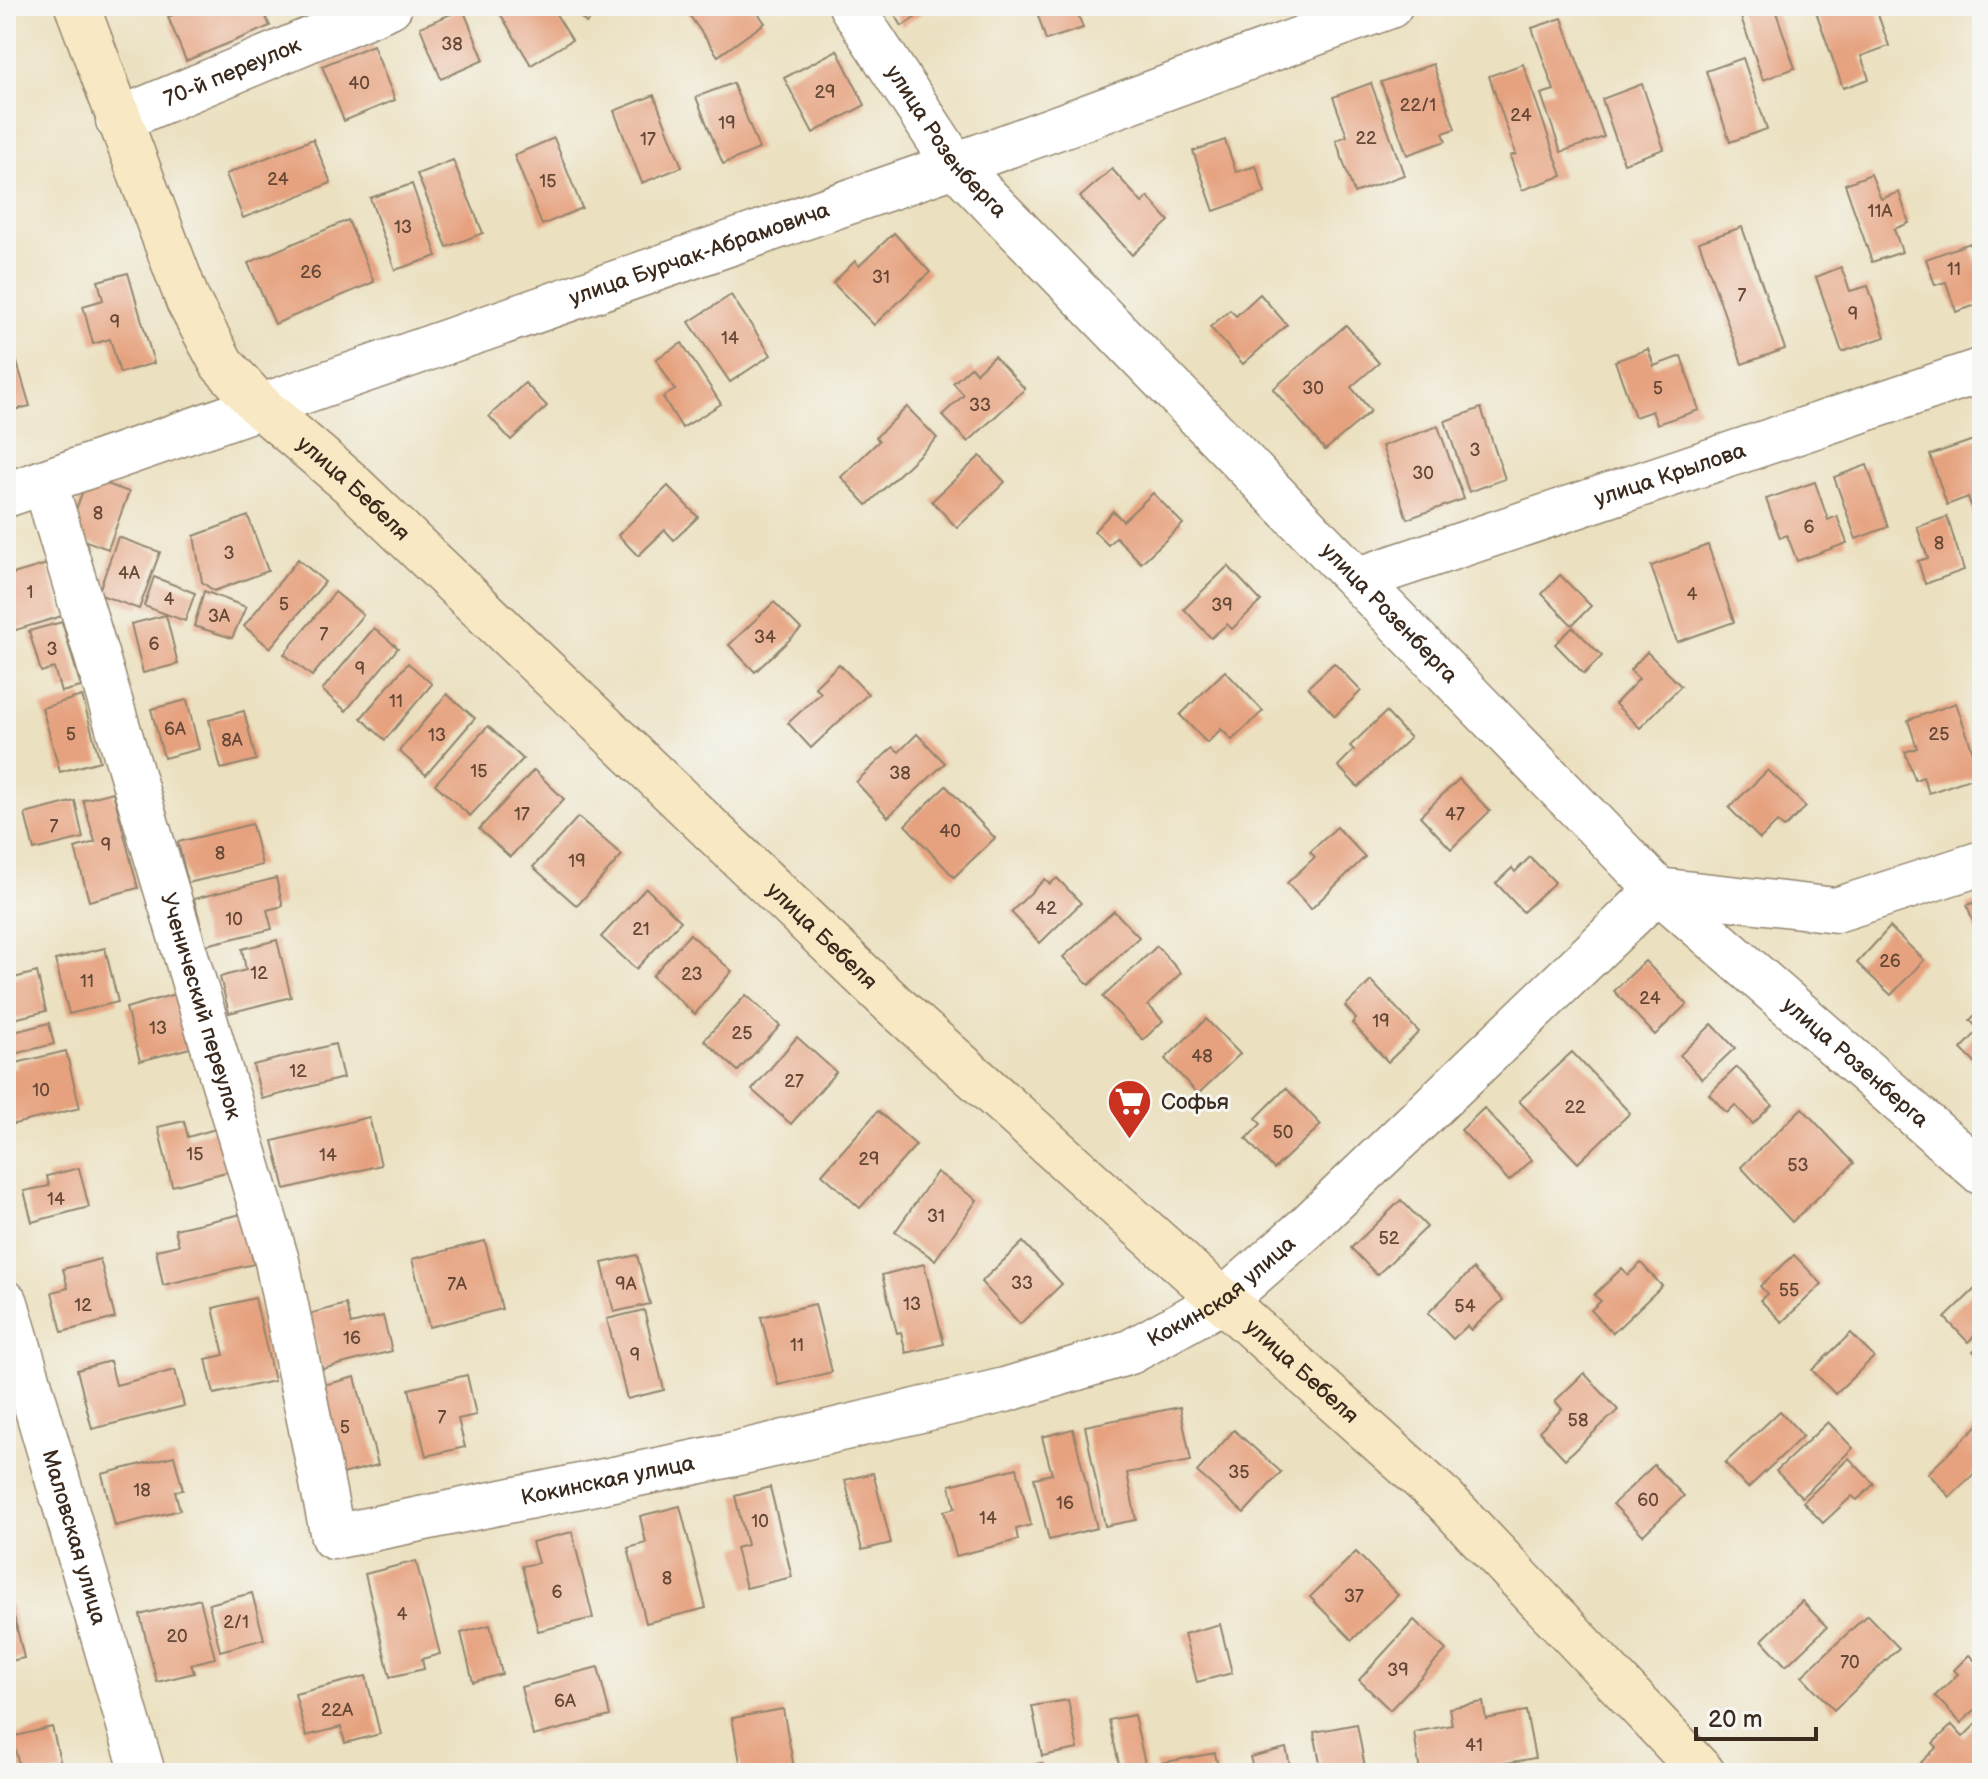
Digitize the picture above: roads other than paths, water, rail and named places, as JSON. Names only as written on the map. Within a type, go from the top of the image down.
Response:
[{"type":"street","name":"улица Бебеля","points":[[77,6],[188,301],[222,364],[262,408],[349,482],[894,1005],[1444,1499],[1703,1773]]},
{"type":"street","name":"70-й переулок","points":[[118,120],[390,6]]},
{"type":"street","name":"улица Розенберга","points":[[851,6],[955,165],[1658,890],[1982,1173]]},
{"type":"street","name":"улица Бурчак-Абрамовича","points":[[25,489],[955,165],[1390,6]]},
{"type":"street","name":"улица Крылова","points":[[1359,579],[1982,370]]},
{"type":"street","name":"Ученический переулок","points":[[25,489],[277,1261],[333,1537]]},
{"type":"street","points":[[1658,890],[1836,910],[1982,863]]},
{"type":"street","name":"Кокинская улица","points":[[333,1537],[730,1455],[1005,1390],[1130,1352],[1224,1300],[1306,1228],[1658,890]]},
{"type":"street","name":"Маловская улица","points":[[6,1303],[143,1773]]},
{"type":"place","name":"Софья","points":[[1130,1141]]}]
